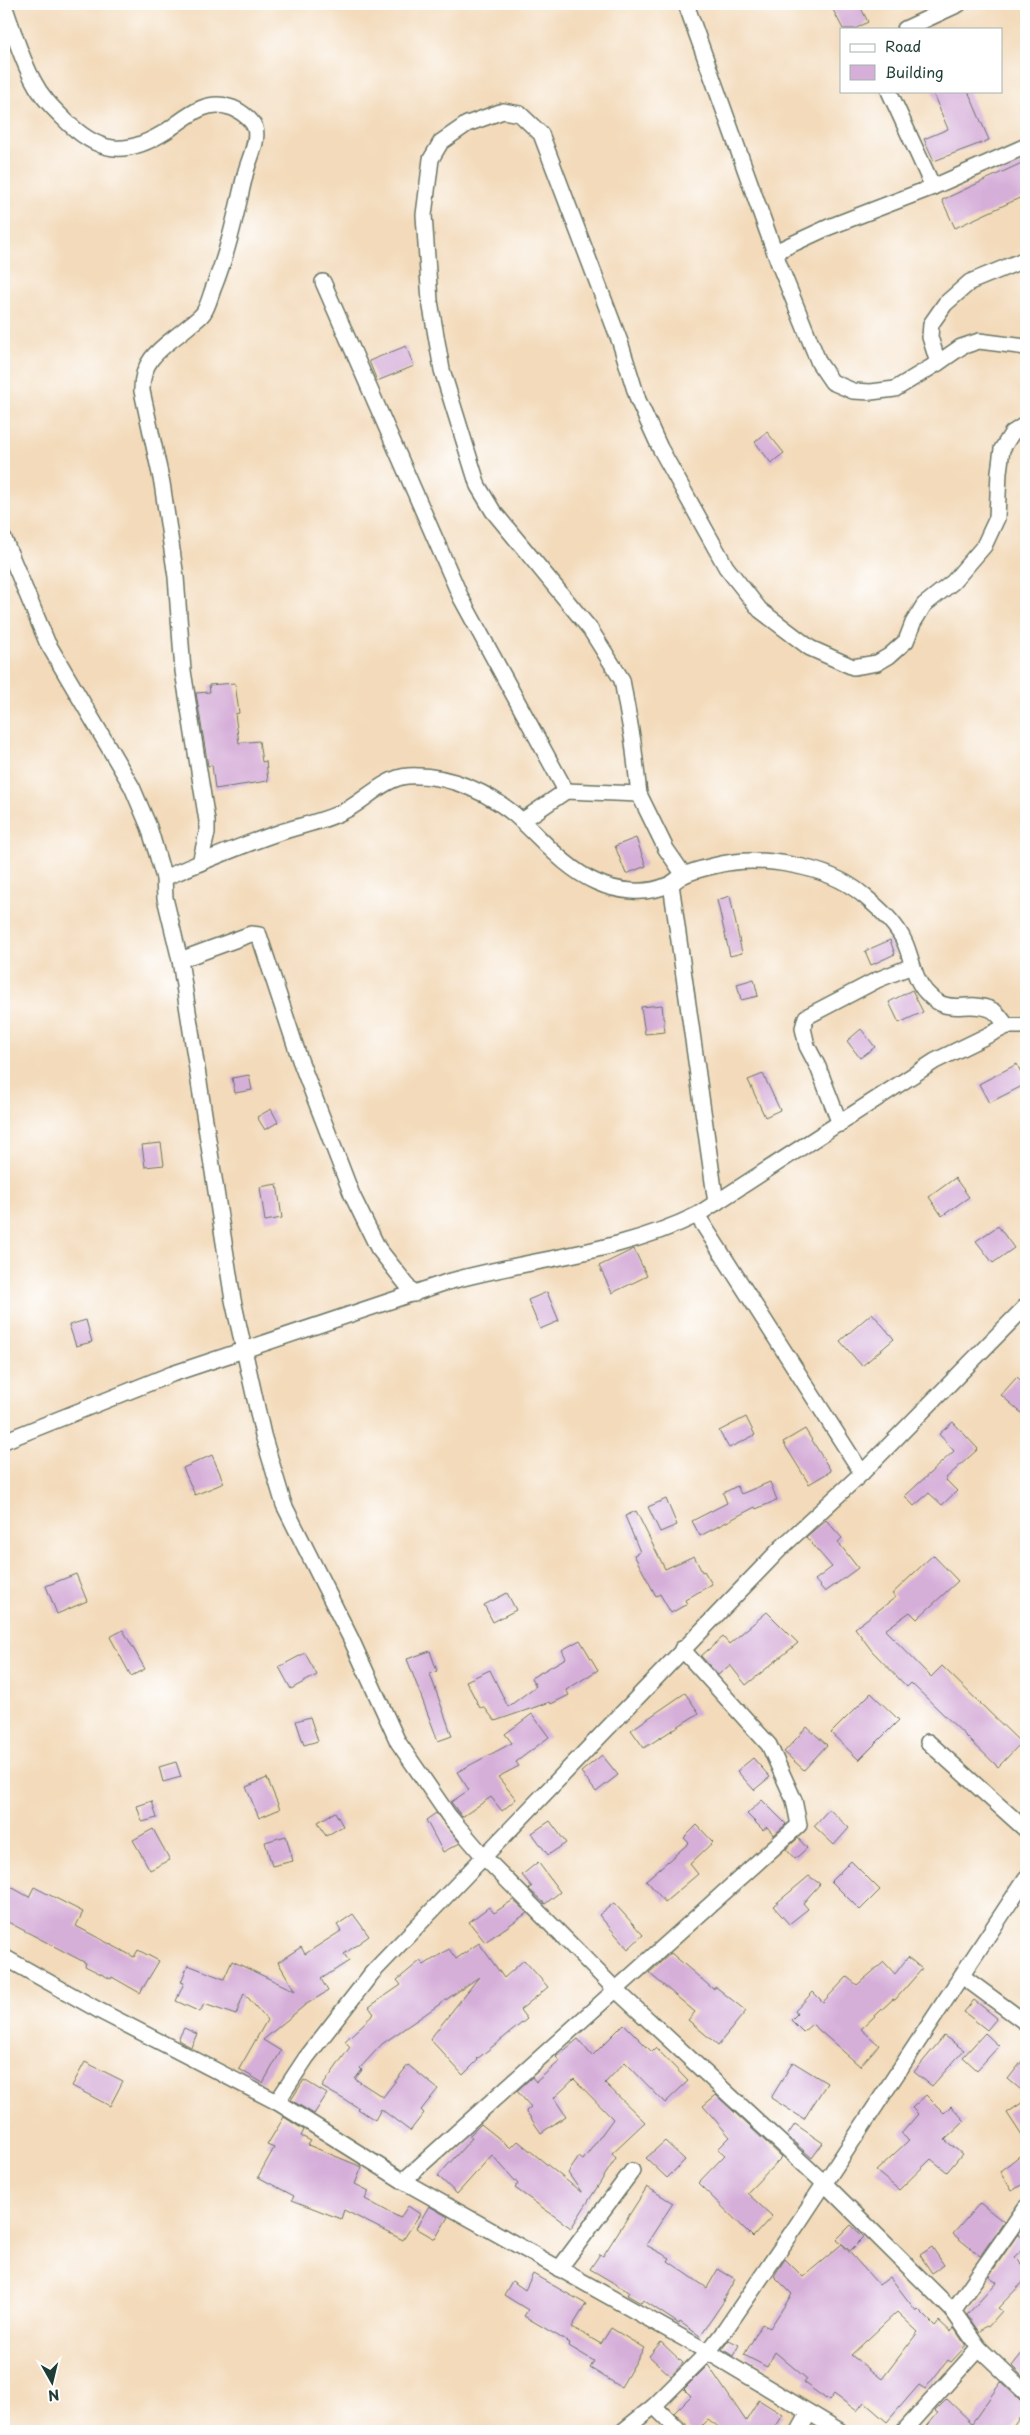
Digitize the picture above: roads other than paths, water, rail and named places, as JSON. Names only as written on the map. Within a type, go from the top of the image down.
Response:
[{"type":"street","points":[[686,4],[774,252],[820,363],[832,382],[853,391],[871,392],[895,389],[961,347],[979,341],[1026,347]]},
{"type":"street","points":[[907,28],[959,4]]},
{"type":"street","points":[[4,5],[24,58],[40,93],[69,124],[94,144],[117,149],[129,148],[150,141],[190,114],[217,104],[231,107],[246,116],[254,126],[256,135],[227,254],[204,314],[156,354],[146,365],[142,376],[142,391],[162,483],[176,577],[183,671],[207,821],[207,833],[200,863]]},
{"type":"street","points":[[889,92],[933,187]]},
{"type":"street","points":[[684,875],[666,848],[640,794],[634,742],[622,680],[590,630],[493,511],[478,486],[466,451],[442,370],[429,282],[424,215],[431,159],[442,142],[467,124],[503,111],[520,114],[541,134],[620,342],[638,400],[660,448],[726,567],[760,610],[810,648],[853,667],[877,663],[889,656],[906,641],[912,623],[924,605],[953,582],[984,546],[997,518],[1002,449],[1012,433],[1026,424]]},
{"type":"street","points":[[774,252],[829,226],[933,187],[1026,146]]},
{"type":"street","points":[[938,363],[930,337],[931,324],[945,304],[970,282],[994,271],[1021,263],[1026,259]]},
{"type":"street","points":[[322,282],[457,590],[566,792]]},
{"type":"street","points":[[4,539],[47,642],[140,802],[164,878],[165,898],[180,960],[233,1300],[263,1435],[284,1505],[310,1561],[351,1639],[398,1742],[450,1816],[485,1858],[616,1989],[824,2183],[952,2311],[979,2348],[1026,2393]]},
{"type":"street","points":[[164,878],[235,848],[345,811],[392,781],[408,776],[450,781],[480,792],[522,821],[551,851],[597,882],[625,890],[640,891],[671,884],[684,875],[716,865],[742,862],[801,866],[833,877],[861,893],[895,926],[905,942],[912,966],[925,991],[940,1004],[947,1007],[981,1007],[990,1009],[998,1014],[1007,1026]]},
{"type":"street","points":[[522,821],[566,792],[640,794]]},
{"type":"street","points":[[671,884],[716,1203]]},
{"type":"street","points":[[180,960],[251,934],[259,934],[300,1060],[352,1195],[378,1248],[414,1294]]},
{"type":"street","points":[[840,1124],[818,1067],[807,1046],[803,1028],[806,1017],[877,980],[912,966]]},
{"type":"street","points":[[4,1441],[172,1374],[414,1294],[481,1273],[625,1242],[659,1232],[697,1215],[935,1062],[1007,1026],[1026,1026]]},
{"type":"street","points":[[697,1215],[862,1473]]},
{"type":"street","points":[[277,2102],[306,2058],[372,1973],[485,1858],[682,1649],[782,1547],[862,1473],[1026,1306]]},
{"type":"street","points":[[403,2181],[799,1825],[794,1800],[769,1744],[682,1649]]},
{"type":"street","points":[[928,1742],[1026,1830]]},
{"type":"street","points":[[623,2431],[654,2406],[708,2352],[824,2183],[1026,1878]]},
{"type":"street","points":[[4,1957],[100,2011],[277,2102],[403,2181],[708,2352],[840,2431]]},
{"type":"street","points":[[962,1976],[1026,2023]]},
{"type":"street","points":[[559,2269],[632,2171]]},
{"type":"street","points":[[952,2311],[1026,2207]]},
{"type":"street","points":[[904,2431],[979,2348]]},
{"type":"street","points":[[654,2406],[679,2431]]},
{"type":"street","points":[[799,2431],[810,2413]]}]
